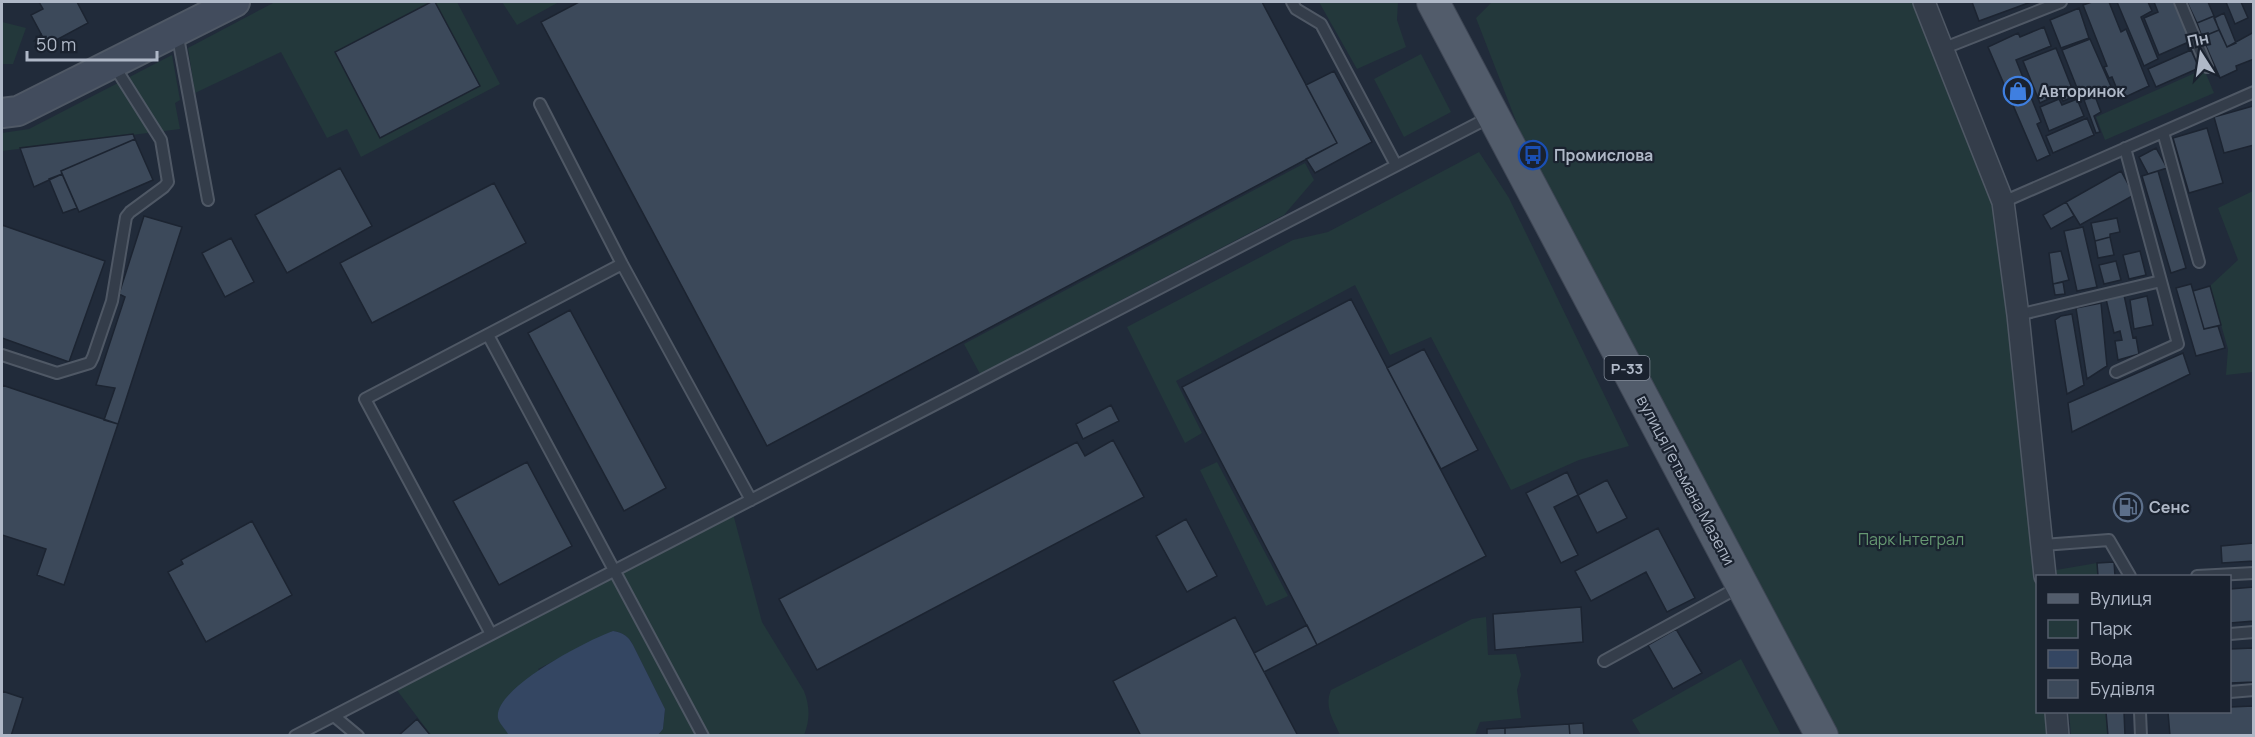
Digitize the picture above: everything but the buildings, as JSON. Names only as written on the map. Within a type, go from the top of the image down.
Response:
[{"type":"main road","points":[[2,113],[18,111],[235,2]]},
{"type":"main road","name":"вулиця Гетьмана Мазепи","points":[[1433,2],[1822,735]]},
{"type":"street","points":[[1924,2],[2003,202],[2018,315],[2045,575]]},
{"type":"street","points":[[2056,713],[2058,735]]},
{"type":"lane","points":[[1293,2],[1296,9],[1321,24],[1396,165]]},
{"type":"lane","points":[[1942,49],[2061,2]]},
{"type":"lane","points":[[2180,2],[2207,67]]},
{"type":"lane","points":[[177,32],[208,200]]},
{"type":"lane","points":[[2,355],[57,373],[90,363],[112,301],[126,217],[168,184],[162,141],[113,64]]},
{"type":"lane","points":[[2003,202],[2253,92]]},
{"type":"lane","points":[[540,104],[622,264],[751,500]]},
{"type":"lane","points":[[295,735],[1493,115]]},
{"type":"lane","points":[[2163,132],[2199,262]]},
{"type":"lane","points":[[2116,372],[2178,344],[2125,148]]},
{"type":"lane","points":[[491,634],[365,399],[622,264]]},
{"type":"lane","points":[[2018,315],[2161,281]]},
{"type":"lane","points":[[488,335],[703,735]]},
{"type":"lane","points":[[2043,545],[2109,540],[2129,575]]},
{"type":"lane","points":[[2216,575],[2253,573]]},
{"type":"lane","points":[[1604,661],[1742,585]]},
{"type":"lane","points":[[2231,634],[2253,632]]},
{"type":"lane","points":[[2231,692],[2253,690]]},
{"type":"lane","points":[[2140,713],[2141,735]]},
{"type":"lane","points":[[333,716],[358,735]]},
{"type":"green space","points":[[275,2],[457,2],[500,84],[361,157],[347,129],[327,138],[281,52],[195,93],[188,48]]},
{"type":"green space","points":[[502,2],[559,2],[517,25]]},
{"type":"green space","points":[[1319,2],[1398,2],[1397,20],[1406,47],[1357,69]]},
{"type":"green space","name":"Парк Інтеграл","points":[[1924,2],[2003,202],[2038,575],[2036,575],[2036,713],[2054,713],[2056,735],[1836,735],[1535,170],[1476,18],[1491,3]]},
{"type":"green space","points":[[2,22],[26,28],[13,64],[2,64]]},
{"type":"green space","points":[[1421,54],[1451,112],[1404,137],[1374,79]]},
{"type":"green space","points":[[172,55],[180,100],[175,103],[180,129],[2,151],[2,133],[29,129]]},
{"type":"green space","points":[[2204,69],[2214,93],[2105,140],[2096,117]]},
{"type":"green space","points":[[1479,152],[1509,198],[1629,446],[1579,460],[1511,490],[1431,337],[1390,355],[1355,285],[1176,381],[1202,433],[1185,443],[1127,327],[1293,240],[1328,232]]},
{"type":"green space","points":[[1305,163],[1314,180],[1284,215],[980,374],[964,344]]},
{"type":"green space","points":[[2253,191],[2253,372],[2226,375],[2228,349],[2210,286],[2238,260],[2218,208]]},
{"type":"green space","points":[[1217,462],[1288,596],[1266,606],[1200,470]]},
{"type":"green space","points":[[732,510],[762,622],[806,697],[808,713],[804,735],[658,735],[663,729],[665,709],[631,642],[625,635],[613,631],[538,669],[578,735],[431,735],[393,685]]},
{"type":"green space","points":[[2097,563],[2098,575],[2057,575],[2056,570]]},
{"type":"green space","points":[[1486,617],[1488,655],[1516,654],[1521,675],[1517,690],[1521,718],[1480,722],[1475,735],[1340,735],[1328,702],[1331,690],[1472,619]]},
{"type":"green space","points":[[1741,659],[1781,735],[1641,735],[1632,720]]},
{"type":"green space","points":[[2069,713],[2106,713],[2108,735],[2071,735]]},
{"type":"water","points":[[613,631],[625,635],[631,642],[665,709],[663,729],[658,735],[509,736],[498,718],[501,706],[511,693],[545,666]]},
{"type":"place","name":"Авторинок","points":[[2018,91]]},
{"type":"place","name":"Промислова","points":[[1533,155]]},
{"type":"place","name":"Сенс","points":[[2128,507]]}]
